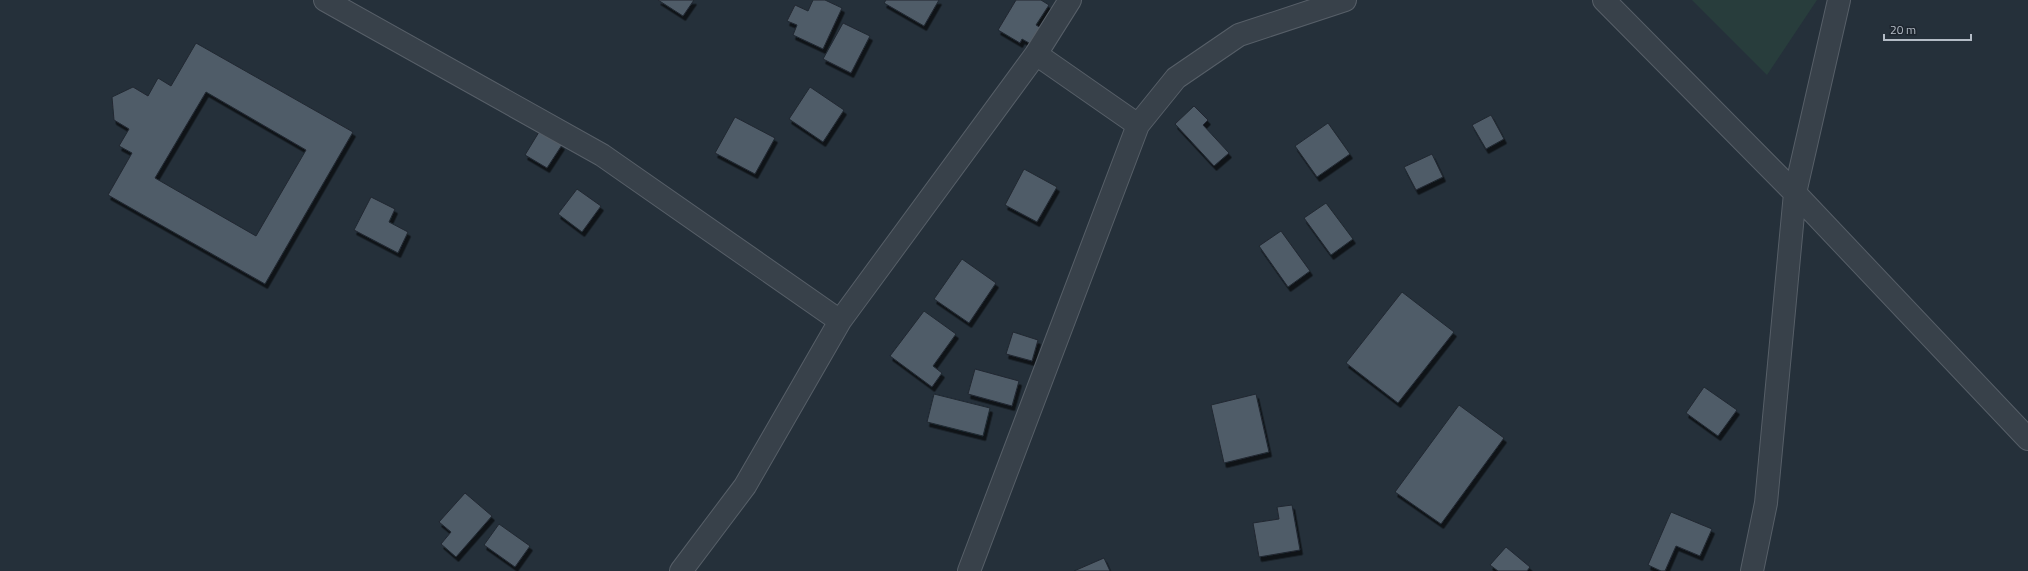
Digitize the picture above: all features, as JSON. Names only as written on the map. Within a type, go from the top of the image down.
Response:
[{"type":"street","points":[[325,0],[602,155],[840,322]]},
{"type":"street","points":[[681,571],[745,486],[840,322],[1036,54],[1070,0]]},
{"type":"street","points":[[969,571],[1138,125],[1176,78],[1239,35],[1345,0]]},
{"type":"street","points":[[1604,0],[1795,193],[2028,439]]},
{"type":"street","points":[[1752,571],[1766,503],[1795,193],[1839,0]]},
{"type":"street","points":[[1036,54],[1138,125]]},
{"type":"green space","points":[[1692,0],[1817,0],[1767,75]]},
{"type":"building","points":[[658,0],[694,0],[683,16]]},
{"type":"building","points":[[813,0],[825,0],[842,8],[823,49],[793,35],[797,25],[787,21],[795,5],[808,11]]},
{"type":"building","points":[[886,0],[939,0],[924,26],[884,3]]},
{"type":"building","points":[[1016,0],[1041,0],[1049,5],[1036,25],[1046,31],[1036,47],[1022,39],[1020,43],[998,30]]},
{"type":"building","points":[[843,23],[870,36],[851,73],[823,59]]},
{"type":"building","points":[[196,43],[353,132],[265,284],[108,195],[132,153],[119,146],[129,129],[114,120],[112,97],[133,87],[148,96],[158,78],[171,86]],"holes":[[[206,92],[306,150],[256,236],[155,178]]]},
{"type":"building","points":[[810,87],[844,110],[823,142],[789,119]]},
{"type":"building","points":[[1194,106],[1208,120],[1203,125],[1229,153],[1214,166],[1175,124]]},
{"type":"building","points":[[1491,115],[1504,139],[1486,149],[1472,125]]},
{"type":"building","points":[[735,117],[775,138],[755,174],[715,153]]},
{"type":"building","points":[[1328,123],[1350,154],[1317,177],[1295,146]]},
{"type":"building","points":[[539,132],[562,145],[547,168],[525,155]]},
{"type":"building","points":[[1432,154],[1443,177],[1416,190],[1404,167]]},
{"type":"building","points":[[1024,169],[1057,187],[1037,222],[1005,205]]},
{"type":"building","points":[[577,189],[601,206],[582,232],[558,214]]},
{"type":"building","points":[[371,197],[395,209],[389,222],[408,232],[398,253],[354,230]]},
{"type":"building","points":[[1326,203],[1353,239],[1331,255],[1304,218]]},
{"type":"building","points":[[1281,231],[1310,271],[1288,287],[1259,246]]},
{"type":"building","points":[[962,259],[996,283],[969,323],[934,299]]},
{"type":"building","points":[[1402,292],[1454,332],[1398,403],[1346,363]]},
{"type":"building","points":[[924,311],[956,334],[933,366],[942,373],[932,387],[890,356]]},
{"type":"building","points":[[1013,332],[1038,340],[1032,361],[1006,354]]},
{"type":"building","points":[[975,369],[1019,381],[1012,406],[968,394]]},
{"type":"building","points":[[1704,387],[1737,410],[1718,436],[1686,413]]},
{"type":"building","points":[[934,394],[990,408],[983,436],[927,422]]},
{"type":"building","points":[[1256,394],[1269,452],[1224,463],[1211,405]]},
{"type":"building","points":[[1459,405],[1504,438],[1441,524],[1395,492]]},
{"type":"building","points":[[465,493],[492,516],[456,557],[441,544],[451,532],[439,522]]},
{"type":"building","points":[[1292,505],[1300,550],[1259,557],[1253,523],[1279,519],[1277,507]]},
{"type":"building","points":[[1671,512],[1712,529],[1700,556],[1676,546],[1665,571],[1661,571],[1648,565]]},
{"type":"building","points":[[499,524],[530,546],[515,567],[484,545]]},
{"type":"building","points":[[1506,547],[1530,567],[1527,571],[1498,571],[1490,565]]},
{"type":"building","points":[[1104,558],[1110,571],[1074,571]]}]
